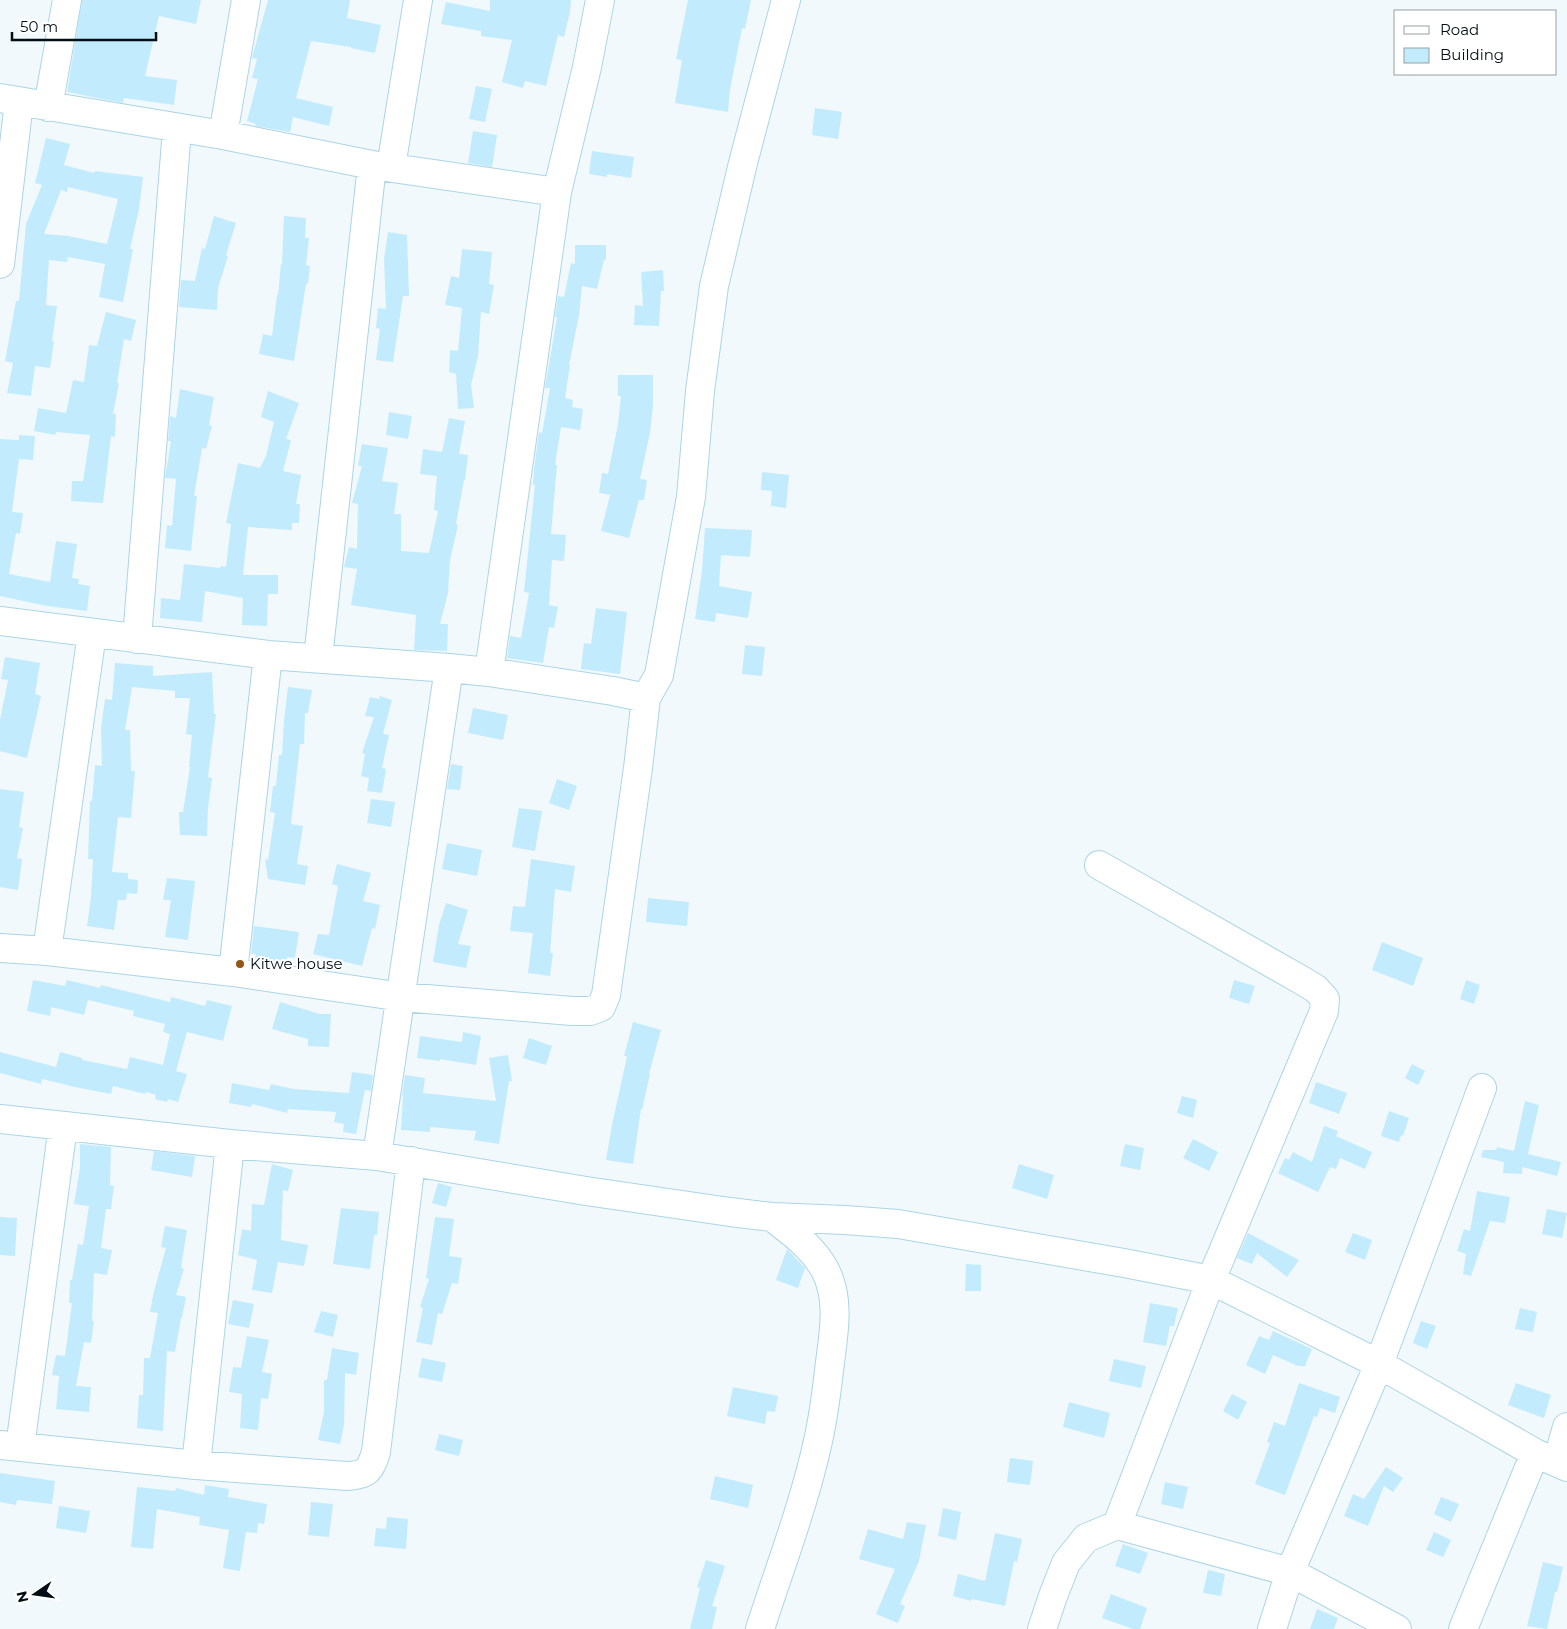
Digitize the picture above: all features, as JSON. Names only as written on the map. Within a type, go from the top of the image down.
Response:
[{"type":"street","points":[[48,107],[67,0]]},
{"type":"street","points":[[223,135],[246,0]]},
{"type":"street","points":[[318,658],[381,166],[418,0]]},
{"type":"street","points":[[489,672],[557,192],[587,67],[600,0]]},
{"type":"street","points":[[0,948],[47,951],[233,972],[402,997],[572,1011],[590,1011],[601,1007],[606,995],[646,698],[659,675],[691,498],[700,392],[714,286],[743,162],[786,0]]},
{"type":"street","points":[[0,264],[10,100],[177,129],[223,135],[381,166],[557,192]]},
{"type":"street","points":[[137,639],[177,129]]},
{"type":"street","points":[[0,621],[268,655],[489,672],[613,691],[646,698]]},
{"type":"street","points":[[47,951],[92,633]]},
{"type":"street","points":[[233,972],[268,655]]},
{"type":"street","points":[[377,1156],[402,997],[449,668]]},
{"type":"street","points":[[1099,865],[1304,981],[1316,989],[1324,999],[1324,1011],[1211,1280],[1116,1525]]},
{"type":"street","points":[[1272,1629],[1290,1572],[1379,1364],[1482,1088]]},
{"type":"street","points":[[0,1119],[230,1144],[377,1156],[586,1191],[730,1212],[898,1224],[1211,1280],[1379,1364],[1553,1461]]},
{"type":"street","points":[[63,1126],[10,1446],[196,1465],[347,1476],[362,1475],[371,1468],[376,1452],[410,1161]]},
{"type":"street","points":[[196,1465],[230,1144]]},
{"type":"street","points":[[760,1629],[807,1484],[818,1441],[826,1400],[835,1324],[834,1296],[825,1270],[809,1248],[772,1216]]},
{"type":"street","points":[[1463,1629],[1553,1461],[1567,1427]]},
{"type":"street","points":[[1042,1629],[1052,1596],[1066,1563],[1086,1538],[1116,1525],[1290,1572],[1397,1629]]},
{"type":"building","points":[[82,0],[201,0],[196,24],[159,16],[145,76],[177,80],[174,105],[124,98],[123,103],[67,92]]},
{"type":"building","points":[[268,0],[350,0],[347,18],[381,25],[375,53],[311,41],[296,98],[333,107],[329,126],[293,117],[290,132],[255,126],[256,124],[247,121],[258,79],[252,78],[257,59],[252,58]]},
{"type":"building","points":[[490,0],[571,0],[564,37],[558,35],[546,86],[525,81],[523,88],[502,82],[512,40],[481,36],[481,31],[441,24],[446,2],[490,11]]},
{"type":"building","points":[[688,0],[751,0],[745,29],[742,28],[730,90],[728,112],[675,103],[682,60],[676,59]]},
{"type":"building","points":[[476,86],[492,89],[485,122],[469,119]]},
{"type":"building","points":[[815,108],[842,112],[838,139],[812,135]]},
{"type":"building","points":[[473,131],[497,135],[492,167],[468,163]]},
{"type":"building","points":[[46,138],[70,144],[64,165],[94,173],[95,171],[143,177],[139,209],[130,249],[133,249],[123,302],[99,297],[105,264],[68,257],[67,262],[49,260],[46,305],[57,306],[52,341],[54,341],[50,368],[35,366],[31,396],[7,393],[13,363],[5,361],[16,301],[19,301],[26,224],[42,185],[35,183]],"holes":[[[68,187],[118,199],[107,244],[68,236],[44,234],[61,190],[67,192]]]},
{"type":"building","points":[[592,151],[634,157],[631,178],[607,174],[607,177],[589,174]]},
{"type":"building","points":[[214,216],[236,223],[218,288],[217,310],[179,307],[181,280],[195,281],[202,248],[205,249]]},
{"type":"building","points":[[284,216],[306,218],[305,238],[309,238],[306,265],[310,266],[308,284],[306,284],[294,361],[259,354],[263,334],[272,336],[282,264]]},
{"type":"building","points":[[388,232],[407,235],[409,296],[403,296],[393,362],[376,360],[380,329],[376,328],[378,308],[386,309],[384,259]]},
{"type":"building","points":[[575,245],[606,245],[606,260],[604,260],[597,289],[582,286],[579,315],[569,365],[565,398],[573,400],[572,407],[583,409],[580,430],[561,427],[555,465],[557,465],[551,534],[566,535],[564,561],[552,560],[549,605],[558,607],[554,628],[549,627],[543,663],[507,658],[510,636],[521,638],[529,593],[524,592],[535,485],[533,485],[534,469],[539,432],[542,433],[550,388],[545,388],[557,317],[555,317],[558,296],[564,297],[571,263],[575,264]]},
{"type":"building","points":[[462,249],[492,252],[489,284],[494,285],[489,314],[481,312],[478,356],[471,385],[474,408],[458,409],[456,374],[449,372],[450,350],[458,351],[462,308],[445,305],[451,276],[459,278]]},
{"type":"building","points":[[663,270],[664,291],[661,291],[659,326],[634,325],[635,305],[643,306],[641,272]]},
{"type":"building","points":[[106,312],[136,320],[131,341],[124,339],[113,414],[116,414],[115,437],[111,436],[103,503],[71,501],[72,481],[83,481],[90,435],[56,432],[55,435],[34,431],[38,408],[66,413],[73,380],[84,382],[89,345],[97,346]]},
{"type":"building","points":[[618,375],[653,375],[653,405],[650,433],[640,479],[647,480],[644,500],[639,500],[629,538],[601,531],[610,495],[599,493],[602,473],[608,474],[618,424],[621,396],[618,396]]},
{"type":"building","points":[[180,389],[214,397],[209,425],[212,426],[206,449],[202,448],[194,496],[197,496],[191,551],[165,548],[167,525],[172,526],[176,479],[165,478],[171,441],[168,441],[170,416],[176,418]]},
{"type":"building","points":[[268,391],[299,403],[286,439],[291,440],[283,471],[301,475],[296,504],[300,504],[299,523],[292,523],[292,530],[248,527],[243,575],[278,575],[278,594],[268,594],[267,626],[242,625],[243,598],[205,591],[202,622],[160,618],[161,598],[180,600],[184,564],[226,567],[231,524],[226,523],[238,463],[260,468],[266,456],[274,422],[261,417]]},
{"type":"building","points":[[389,412],[412,416],[408,439],[386,435]]},
{"type":"building","points":[[449,418],[465,421],[459,454],[468,455],[456,524],[458,525],[450,560],[448,593],[440,624],[448,624],[447,651],[414,650],[416,615],[351,605],[357,569],[344,567],[349,547],[357,549],[358,504],[352,503],[362,466],[358,466],[362,444],[388,448],[382,481],[398,483],[394,514],[401,514],[401,551],[429,553],[438,511],[434,510],[437,476],[420,474],[423,449],[442,452]]},
{"type":"building","points":[[19,435],[35,436],[33,460],[19,459],[12,512],[23,513],[20,534],[16,533],[9,574],[50,582],[56,541],[77,544],[72,578],[79,579],[78,584],[90,586],[87,611],[47,606],[0,596],[0,439],[19,440]]},
{"type":"building","points":[[762,472],[789,475],[786,508],[771,506],[772,491],[761,490]]},
{"type":"building","points":[[705,528],[752,530],[750,557],[721,555],[719,586],[752,592],[748,618],[716,613],[715,622],[695,619],[702,571]]},
{"type":"building","points":[[596,608],[627,612],[620,674],[581,669],[584,643],[591,644]]},
{"type":"building","points":[[745,645],[765,647],[762,676],[742,674]]},
{"type":"building","points":[[5,657],[40,663],[35,694],[41,696],[27,758],[0,751],[0,720],[8,680],[1,679]]},
{"type":"building","points":[[115,663],[153,666],[153,676],[212,672],[214,714],[216,714],[208,777],[212,778],[207,836],[180,835],[179,812],[183,812],[190,767],[192,735],[186,734],[190,698],[175,698],[175,691],[132,687],[125,730],[130,730],[131,771],[135,771],[131,818],[118,817],[112,872],[128,873],[128,879],[138,880],[137,894],[127,893],[126,900],[118,900],[114,930],[87,926],[93,859],[88,859],[90,801],[92,801],[95,765],[102,766],[101,729],[105,699],[112,700]]},
{"type":"building","points":[[288,687],[312,690],[308,713],[305,713],[304,744],[300,744],[291,824],[303,826],[297,864],[308,866],[305,885],[268,879],[265,859],[268,860],[275,813],[270,812],[273,786],[276,786],[279,755],[282,755]]},
{"type":"building","points":[[380,696],[392,700],[383,734],[389,735],[382,768],[386,769],[382,793],[367,791],[369,778],[361,776],[365,754],[362,753],[374,717],[365,716],[370,697],[379,699]]},
{"type":"building","points":[[473,708],[508,715],[503,740],[468,733]]},
{"type":"building","points":[[451,764],[463,766],[460,790],[447,789]]},
{"type":"building","points":[[557,779],[577,786],[569,810],[549,803]]},
{"type":"building","points":[[0,789],[24,792],[19,827],[23,828],[17,858],[22,859],[18,890],[0,887]]},
{"type":"building","points":[[371,799],[395,802],[391,827],[367,823]]},
{"type":"building","points":[[519,808],[542,811],[535,851],[512,847]]},
{"type":"building","points":[[447,843],[482,850],[477,876],[442,869]]},
{"type":"building","points":[[531,859],[575,866],[571,892],[555,889],[550,953],[553,953],[550,976],[528,973],[533,933],[510,931],[513,906],[525,907]]},
{"type":"building","points":[[337,864],[371,873],[363,901],[380,905],[375,929],[372,928],[362,966],[313,954],[318,934],[329,935],[338,886],[332,884]]},
{"type":"building","points":[[167,878],[195,881],[188,940],[165,937],[171,900],[163,900]]},
{"type":"building","points":[[648,898],[689,902],[687,926],[646,922]]},
{"type":"building","points":[[446,903],[468,910],[458,944],[471,946],[466,968],[433,962],[439,925]]},
{"type":"building","points":[[254,926],[299,932],[295,958],[287,957],[287,963],[255,959],[256,954],[251,954]]},
{"type":"building","points":[[1382,942],[1423,958],[1413,986],[1372,970]]},
{"type":"building","points":[[33,980],[65,986],[67,980],[100,988],[101,985],[170,1002],[171,997],[205,1006],[207,1000],[232,1006],[223,1041],[187,1032],[176,1071],[187,1074],[178,1102],[168,1099],[167,1102],[155,1099],[156,1095],[146,1092],[145,1094],[113,1086],[111,1094],[42,1079],[41,1084],[0,1073],[0,1052],[56,1067],[60,1052],[82,1058],[82,1060],[127,1069],[130,1057],[163,1065],[170,1034],[163,1032],[165,1024],[133,1016],[134,1011],[88,1000],[84,1015],[51,1007],[50,1016],[27,1011]]},
{"type":"building","points":[[1234,980],[1255,986],[1249,1004],[1229,998]]},
{"type":"building","points":[[1466,980],[1480,985],[1474,1004],[1460,999]]},
{"type":"building","points":[[280,1002],[320,1014],[331,1014],[329,1047],[308,1046],[308,1039],[272,1029]]},
{"type":"building","points":[[633,1022],[661,1030],[641,1109],[633,1164],[606,1160],[627,1056],[624,1056]]},
{"type":"building","points":[[463,1032],[481,1036],[476,1065],[440,1059],[440,1061],[417,1058],[420,1036],[462,1042]]},
{"type":"building","points":[[529,1038],[552,1046],[546,1065],[523,1058]]},
{"type":"building","points":[[508,1055],[512,1081],[509,1081],[499,1144],[474,1140],[476,1131],[430,1127],[430,1132],[401,1130],[405,1075],[425,1078],[423,1093],[496,1101],[489,1058]]},
{"type":"building","points":[[1412,1064],[1425,1071],[1418,1085],[1405,1078]]},
{"type":"building","points":[[352,1072],[373,1075],[371,1091],[365,1090],[356,1134],[343,1132],[344,1124],[334,1122],[336,1112],[288,1109],[287,1113],[252,1104],[251,1107],[229,1103],[232,1083],[269,1090],[271,1084],[293,1089],[349,1093]]},
{"type":"building","points":[[1316,1082],[1347,1093],[1339,1114],[1309,1103]]},
{"type":"building","points":[[1182,1096],[1197,1100],[1193,1118],[1177,1113]]},
{"type":"building","points":[[1525,1101],[1539,1105],[1528,1154],[1561,1162],[1557,1176],[1522,1167],[1522,1174],[1503,1173],[1504,1162],[1481,1157],[1483,1150],[1496,1150],[1497,1147],[1514,1151]]},
{"type":"building","points":[[1389,1111],[1409,1118],[1399,1142],[1381,1136]]},
{"type":"building","points":[[1324,1126],[1338,1131],[1336,1136],[1372,1152],[1365,1169],[1340,1158],[1336,1169],[1330,1167],[1318,1192],[1278,1173],[1285,1158],[1289,1160],[1293,1152],[1312,1162]]},
{"type":"building","points":[[1193,1139],[1218,1152],[1209,1171],[1183,1158]]},
{"type":"building","points":[[80,1144],[111,1147],[110,1185],[114,1186],[111,1209],[106,1209],[101,1248],[112,1250],[107,1275],[94,1273],[92,1321],[94,1321],[91,1343],[84,1342],[76,1386],[91,1387],[89,1412],[56,1409],[59,1376],[52,1375],[56,1355],[65,1356],[72,1303],[69,1303],[70,1280],[72,1280],[78,1244],[83,1245],[89,1206],[74,1204],[80,1168]]},
{"type":"building","points":[[1125,1144],[1144,1148],[1140,1170],[1120,1166]]},
{"type":"building","points":[[154,1151],[195,1156],[192,1177],[151,1170]]},
{"type":"building","points":[[272,1164],[293,1170],[288,1191],[283,1190],[281,1240],[308,1245],[304,1266],[278,1262],[272,1293],[252,1290],[257,1260],[238,1255],[242,1229],[251,1231],[252,1204],[264,1205]]},
{"type":"building","points":[[1019,1164],[1054,1175],[1047,1199],[1012,1188]]},
{"type":"building","points":[[438,1183],[452,1187],[446,1207],[432,1203]]},
{"type":"building","points":[[1477,1191],[1510,1197],[1505,1223],[1490,1221],[1471,1276],[1463,1274],[1466,1254],[1457,1251],[1464,1229],[1470,1231]]},
{"type":"building","points":[[341,1208],[379,1212],[377,1235],[374,1235],[370,1269],[333,1264]]},
{"type":"building","points":[[1547,1209],[1567,1213],[1562,1238],[1542,1234]]},
{"type":"building","points":[[0,1217],[17,1218],[15,1256],[0,1255]]},
{"type":"building","points":[[435,1217],[454,1219],[449,1256],[462,1258],[458,1284],[452,1283],[442,1314],[438,1313],[432,1345],[416,1342],[423,1308],[420,1307],[429,1279],[426,1278]]},
{"type":"building","points":[[165,1226],[187,1230],[181,1268],[184,1269],[176,1295],[186,1297],[175,1352],[167,1351],[163,1431],[137,1428],[139,1395],[143,1395],[144,1358],[150,1358],[158,1313],[150,1312],[166,1248],[161,1247]]},
{"type":"building","points":[[1248,1233],[1299,1260],[1287,1277],[1257,1253],[1252,1264],[1237,1258]]},
{"type":"building","points":[[1353,1233],[1372,1240],[1365,1260],[1345,1252]]},
{"type":"building","points":[[787,1249],[805,1268],[798,1288],[776,1280]]},
{"type":"building","points":[[966,1264],[981,1265],[981,1291],[965,1291]]},
{"type":"building","points":[[233,1300],[254,1304],[249,1328],[228,1324]]},
{"type":"building","points":[[1150,1303],[1178,1308],[1174,1326],[1170,1326],[1166,1346],[1143,1342]]},
{"type":"building","points":[[1520,1308],[1537,1312],[1533,1332],[1515,1329]]},
{"type":"building","points":[[321,1311],[338,1315],[333,1337],[314,1332]]},
{"type":"building","points":[[1421,1321],[1436,1326],[1427,1349],[1413,1343]]},
{"type":"building","points":[[1273,1331],[1312,1349],[1305,1366],[1298,1366],[1273,1355],[1265,1374],[1246,1365],[1259,1336],[1269,1340]]},
{"type":"building","points":[[247,1336],[269,1340],[262,1372],[272,1374],[268,1399],[261,1398],[258,1430],[240,1428],[242,1394],[229,1392],[233,1367],[241,1368]]},
{"type":"building","points":[[332,1348],[359,1353],[356,1375],[345,1373],[344,1425],[340,1444],[318,1440],[324,1412],[324,1380],[327,1380]]},
{"type":"building","points":[[422,1358],[446,1363],[442,1382],[418,1377]]},
{"type":"building","points":[[1114,1359],[1146,1366],[1141,1388],[1109,1381]]},
{"type":"building","points":[[1299,1383],[1340,1397],[1335,1413],[1320,1408],[1317,1417],[1314,1416],[1285,1495],[1255,1484],[1270,1443],[1267,1442],[1274,1422],[1285,1426]]},
{"type":"building","points":[[1516,1383],[1551,1395],[1544,1418],[1508,1405]]},
{"type":"building","points":[[733,1387],[778,1396],[775,1412],[767,1411],[765,1424],[727,1416]]},
{"type":"building","points":[[1232,1394],[1247,1402],[1238,1420],[1223,1411]]},
{"type":"building","points":[[1069,1402],[1110,1413],[1104,1438],[1063,1427]]},
{"type":"building","points":[[439,1434],[463,1440],[459,1456],[435,1450]]},
{"type":"building","points":[[1010,1458],[1033,1461],[1030,1485],[1007,1482]]},
{"type":"building","points":[[1386,1467],[1403,1478],[1393,1492],[1384,1486],[1368,1526],[1344,1516],[1353,1494],[1364,1499]]},
{"type":"building","points":[[0,1473],[55,1481],[52,1504],[17,1500],[16,1505],[0,1502]]},
{"type":"building","points":[[715,1476],[753,1485],[748,1508],[710,1499]]},
{"type":"building","points":[[1165,1482],[1188,1487],[1183,1509],[1161,1504]]},
{"type":"building","points":[[205,1485],[229,1489],[228,1497],[267,1504],[264,1524],[258,1523],[257,1533],[246,1532],[240,1571],[223,1568],[229,1530],[199,1525],[200,1517],[157,1509],[153,1549],[131,1547],[137,1487],[175,1491],[176,1488],[204,1495]]},
{"type":"building","points":[[1441,1497],[1459,1504],[1451,1522],[1434,1514]]},
{"type":"building","points":[[311,1502],[333,1504],[329,1537],[308,1535]]},
{"type":"building","points":[[59,1506],[90,1511],[86,1533],[56,1528]]},
{"type":"building","points":[[943,1508],[961,1512],[956,1540],[938,1536]]},
{"type":"building","points":[[387,1517],[408,1519],[406,1549],[374,1546],[376,1528],[386,1529]]},
{"type":"building","points":[[907,1522],[926,1525],[919,1561],[900,1604],[905,1606],[898,1623],[876,1614],[895,1569],[859,1559],[868,1529],[903,1539]]},
{"type":"building","points":[[1434,1532],[1451,1540],[1443,1557],[1426,1550]]},
{"type":"building","points":[[995,1533],[1022,1539],[1017,1562],[1014,1561],[1005,1606],[972,1599],[971,1601],[953,1596],[958,1574],[985,1581]]},
{"type":"building","points":[[1123,1544],[1148,1553],[1140,1574],[1115,1566]]},
{"type":"building","points":[[706,1560],[725,1566],[712,1606],[717,1607],[712,1629],[690,1629],[700,1588],[697,1587]]},
{"type":"building","points":[[1543,1562],[1563,1567],[1547,1629],[1527,1626]]},
{"type":"building","points":[[1208,1570],[1225,1574],[1221,1596],[1203,1593]]},
{"type":"building","points":[[1111,1594],[1147,1608],[1140,1629],[1133,1629],[1102,1618]]},
{"type":"building","points":[[1317,1609],[1338,1618],[1334,1629],[1310,1629]]},
{"type":"place","name":"Kitwe house","points":[[240,964]]}]
